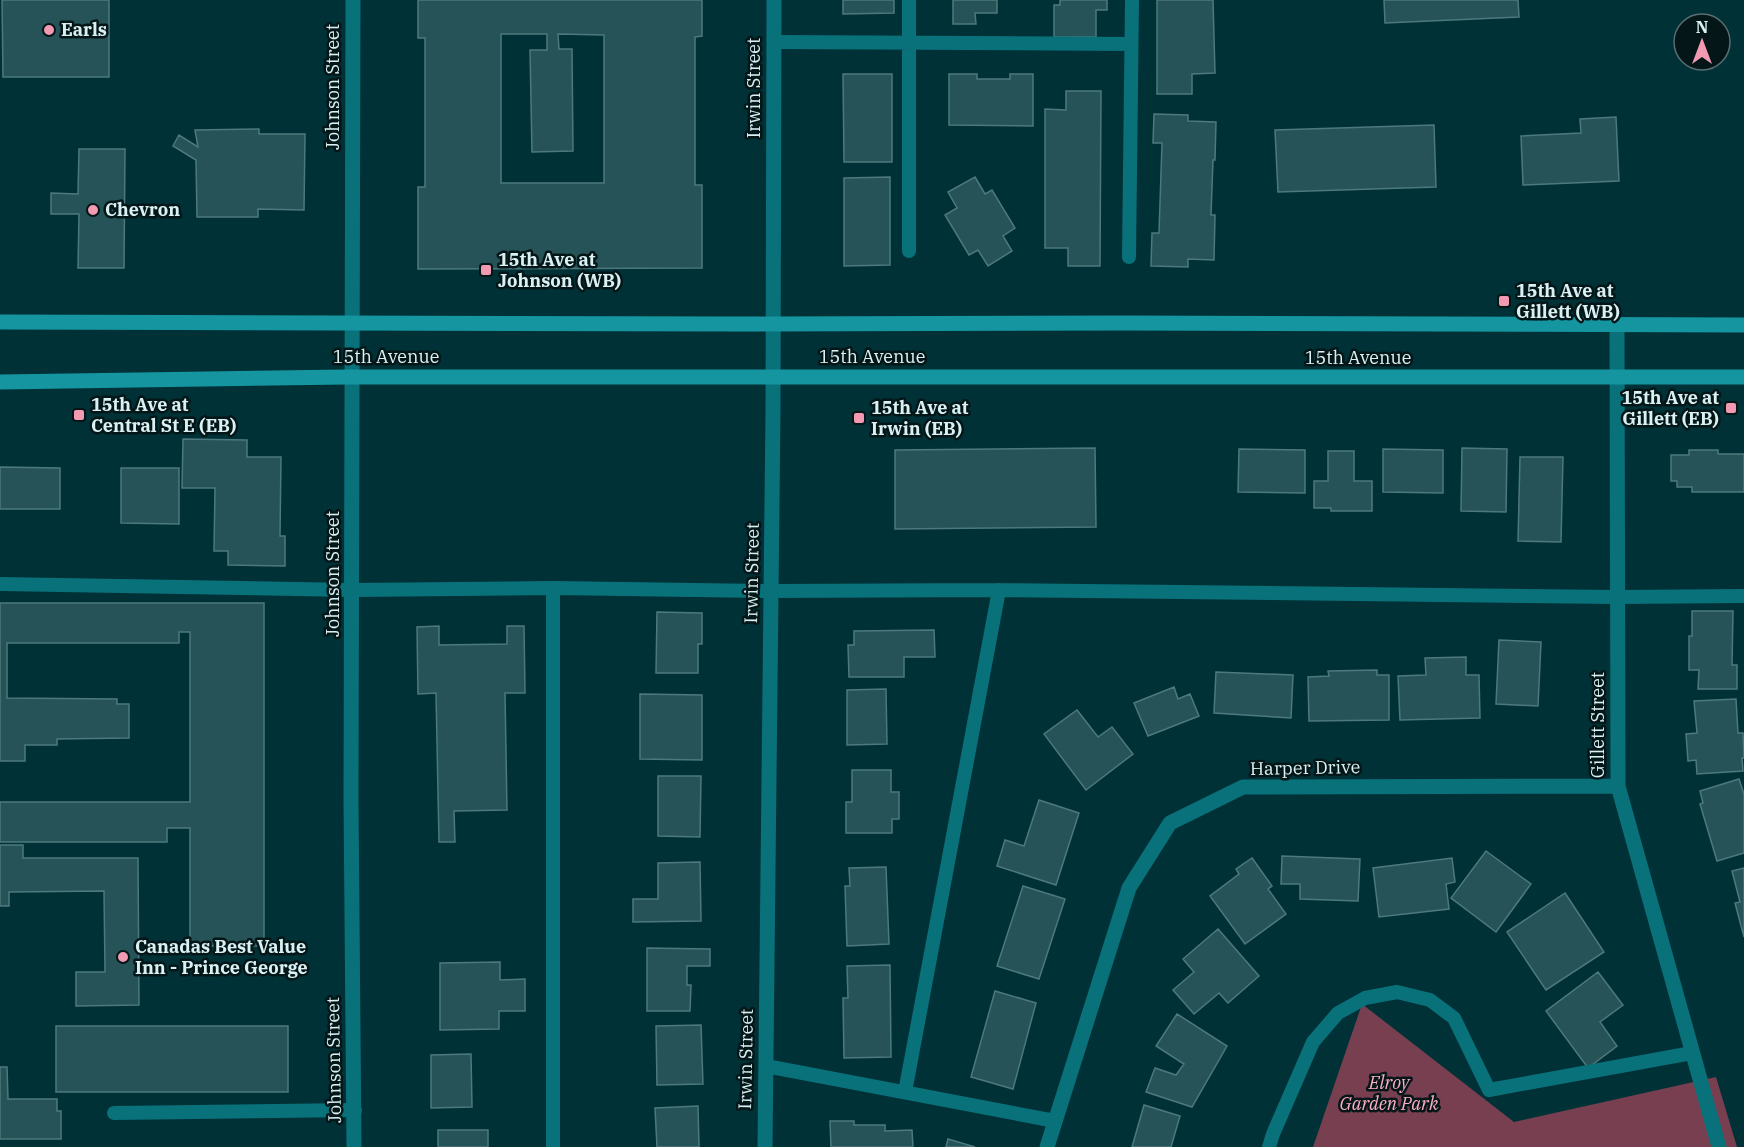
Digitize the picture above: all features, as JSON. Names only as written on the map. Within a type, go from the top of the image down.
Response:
[{"type":"main road","name":"15th Avenue","points":[[0,322],[351,324],[1125,322],[1744,325]]},
{"type":"main road","name":"15th Avenue","points":[[0,382],[351,377],[1744,377]]},
{"type":"street","name":"Johnson Street","points":[[353,0],[351,800],[354,1147]]},
{"type":"street","name":"Irwin Street","points":[[765,1147],[774,324],[774,0]]},
{"type":"street","name":"Gillett Street","points":[[1617,324],[1618,786],[1719,1147]]},
{"type":"street","name":"Harper Drive","points":[[1047,1147],[1129,888],[1170,823],[1243,787],[1618,786]]},
{"type":"lane","points":[[909,0],[909,250]]},
{"type":"lane","points":[[1129,257],[1132,0]]},
{"type":"lane","points":[[774,42],[1131,44]]},
{"type":"lane","points":[[0,584],[352,591],[553,588],[1617,597],[1744,596]]},
{"type":"lane","points":[[553,588],[554,1147]]},
{"type":"lane","points":[[905,1092],[999,590]]},
{"type":"lane","points":[[1269,1147],[1313,1042],[1338,1012],[1365,998],[1397,992],[1430,1000],[1454,1018],[1489,1090],[1692,1053]]},
{"type":"lane","points":[[766,1066],[1055,1121]]},
{"type":"lane","points":[[114,1113],[355,1110]]},
{"type":"green space","name":"Elroy Garden Park","points":[[1362,1004],[1514,1122],[1716,1077],[1737,1147],[1313,1147]]},
{"type":"building","points":[[2,0],[109,0],[109,77],[3,77]]},
{"type":"building","points":[[418,0],[702,0],[702,36],[695,37],[695,185],[702,185],[702,268],[418,269],[418,187],[425,187],[425,38],[418,38]],"holes":[[[501,34],[547,34],[547,50],[530,50],[532,152],[573,151],[572,49],[559,49],[558,34],[604,35],[604,183],[501,183]]]},
{"type":"building","points":[[843,0],[894,0],[894,13],[843,14]]},
{"type":"building","points":[[953,0],[997,0],[997,13],[975,13],[976,24],[953,24]]},
{"type":"building","points":[[1060,0],[1107,0],[1107,10],[1096,10],[1096,37],[1054,37],[1054,5],[1060,5]]},
{"type":"building","points":[[1157,0],[1213,0],[1215,73],[1192,74],[1192,94],[1157,94]]},
{"type":"building","points":[[1384,0],[1518,0],[1519,17],[1385,23]]},
{"type":"building","points":[[843,74],[892,74],[892,162],[844,162]]},
{"type":"building","points":[[949,74],[977,74],[977,79],[1010,79],[1010,74],[1033,74],[1033,126],[949,125]]},
{"type":"building","points":[[1066,91],[1101,91],[1100,266],[1068,266],[1068,248],[1045,248],[1045,109],[1066,110]]},
{"type":"building","points":[[1154,114],[1188,115],[1188,121],[1216,122],[1211,215],[1215,215],[1214,260],[1188,259],[1188,267],[1151,266],[1152,233],[1159,233],[1162,143],[1153,143]]},
{"type":"building","points":[[1616,117],[1619,181],[1523,185],[1521,136],[1581,133],[1580,119]]},
{"type":"building","points":[[1434,125],[1436,187],[1278,192],[1275,130]]},
{"type":"building","points":[[259,129],[259,134],[305,134],[304,210],[258,209],[258,217],[197,217],[196,160],[173,146],[179,135],[198,147],[195,130]]},
{"type":"building","points":[[79,149],[125,149],[124,268],[78,268],[79,214],[51,214],[51,193],[78,194]]},
{"type":"building","points":[[890,177],[890,265],[844,266],[844,178]]},
{"type":"building","points":[[975,177],[985,194],[992,190],[1015,228],[1003,236],[1012,251],[988,266],[978,250],[969,255],[945,215],[957,208],[948,192]]},
{"type":"building","points":[[183,439],[247,440],[247,457],[281,457],[280,536],[285,536],[285,566],[228,565],[228,551],[214,551],[215,488],[182,488]]},
{"type":"building","points":[[1095,448],[1096,527],[895,529],[895,450]]},
{"type":"building","points":[[1462,448],[1507,449],[1506,512],[1461,511]]},
{"type":"building","points":[[1239,449],[1305,450],[1305,493],[1238,492]]},
{"type":"building","points":[[1383,449],[1443,450],[1443,493],[1383,492]]},
{"type":"building","points":[[1689,450],[1718,450],[1718,454],[1744,454],[1744,492],[1692,492],[1692,487],[1677,487],[1677,481],[1671,481],[1671,455],[1689,455]]},
{"type":"building","points":[[1328,451],[1354,451],[1354,481],[1372,481],[1372,511],[1331,511],[1331,508],[1314,508],[1314,481],[1328,481]]},
{"type":"building","points":[[1520,457],[1563,457],[1561,542],[1518,541]]},
{"type":"building","points":[[0,467],[60,468],[60,509],[0,509]]},
{"type":"building","points":[[121,468],[179,468],[179,524],[121,523]]},
{"type":"building","points":[[0,603],[264,603],[264,946],[190,946],[190,828],[167,828],[167,842],[0,842],[0,802],[190,802],[190,632],[179,632],[179,643],[7,643],[7,698],[117,699],[117,704],[129,704],[129,738],[57,739],[57,745],[25,745],[25,761],[0,761]]},
{"type":"building","points":[[1692,611],[1733,611],[1732,665],[1737,665],[1737,689],[1698,689],[1699,670],[1689,670]]},
{"type":"building","points":[[657,612],[702,613],[702,644],[698,644],[698,673],[656,673]]},
{"type":"building","points":[[439,626],[439,645],[507,644],[507,626],[524,626],[525,693],[505,693],[507,810],[454,811],[455,842],[439,842],[436,693],[418,694],[417,627]]},
{"type":"building","points":[[934,630],[935,657],[904,657],[904,677],[849,677],[848,645],[854,645],[854,631]]},
{"type":"building","points":[[1499,640],[1541,642],[1538,706],[1496,704]]},
{"type":"building","points":[[1466,657],[1466,675],[1479,675],[1480,718],[1400,720],[1398,676],[1426,675],[1425,658]]},
{"type":"building","points":[[1377,670],[1377,675],[1389,675],[1389,720],[1309,721],[1308,677],[1329,676],[1328,671]]},
{"type":"building","points":[[1216,672],[1293,675],[1291,718],[1214,713]]},
{"type":"building","points":[[1174,687],[1178,699],[1190,694],[1199,716],[1148,736],[1134,703]]},
{"type":"building","points":[[886,689],[887,744],[847,745],[847,690]]},
{"type":"building","points":[[640,694],[702,695],[702,760],[640,759]]},
{"type":"building","points":[[1736,699],[1738,733],[1743,733],[1743,771],[1697,774],[1696,760],[1688,761],[1686,734],[1697,733],[1694,701]]},
{"type":"building","points":[[1077,710],[1098,737],[1112,727],[1133,754],[1086,790],[1044,734]]},
{"type":"building","points":[[852,770],[891,770],[891,792],[899,792],[899,819],[892,819],[892,833],[846,833],[846,802],[852,802]]},
{"type":"building","points":[[658,776],[701,776],[700,837],[658,836]]},
{"type":"building","points":[[1739,779],[1744,794],[1744,853],[1717,861],[1700,804],[1703,803],[1700,791]]},
{"type":"building","points":[[1039,800],[1079,813],[1056,885],[997,866],[1005,840],[1024,846]]},
{"type":"building","points":[[0,845],[23,845],[23,858],[138,858],[139,1005],[76,1006],[76,972],[105,972],[104,891],[9,892],[9,906],[0,906]]},
{"type":"building","points":[[1486,851],[1531,884],[1496,932],[1451,898]]},
{"type":"building","points":[[1282,856],[1360,859],[1358,901],[1300,899],[1300,884],[1281,884]]},
{"type":"building","points":[[1252,858],[1272,886],[1268,889],[1286,914],[1245,944],[1210,896],[1239,874],[1236,869]]},
{"type":"building","points":[[1452,858],[1455,882],[1446,884],[1449,909],[1379,917],[1373,868]]},
{"type":"building","points":[[700,862],[701,921],[633,922],[633,899],[658,899],[658,863]]},
{"type":"building","points":[[886,867],[889,944],[847,946],[845,886],[850,886],[849,868]]},
{"type":"building","points":[[1744,868],[1744,937],[1735,903],[1740,902],[1732,871]]},
{"type":"building","points":[[1023,886],[1065,899],[1039,979],[997,966]]},
{"type":"building","points":[[1565,893],[1604,952],[1546,990],[1507,932]]},
{"type":"building","points":[[1218,929],[1259,976],[1228,1003],[1219,993],[1194,1014],[1173,990],[1194,972],[1183,959]]},
{"type":"building","points":[[647,948],[710,949],[710,966],[687,966],[687,985],[691,985],[690,1011],[647,1011]]},
{"type":"building","points":[[500,962],[500,980],[525,979],[525,1011],[499,1011],[499,1029],[440,1030],[440,963]]},
{"type":"building","points":[[890,965],[891,1057],[844,1058],[843,998],[848,998],[847,966]]},
{"type":"building","points":[[1598,972],[1623,1005],[1600,1022],[1617,1046],[1588,1068],[1546,1011]]},
{"type":"building","points":[[995,991],[1036,1003],[1013,1089],[971,1077]]},
{"type":"building","points":[[1177,1014],[1227,1046],[1192,1107],[1146,1092],[1155,1068],[1176,1075],[1184,1064],[1156,1046]]},
{"type":"building","points":[[701,1025],[703,1084],[657,1085],[656,1026]]},
{"type":"building","points":[[56,1026],[288,1026],[288,1092],[56,1092]]},
{"type":"building","points":[[471,1054],[472,1107],[431,1108],[431,1055]]},
{"type":"building","points":[[0,1067],[7,1067],[8,1099],[57,1099],[57,1111],[61,1111],[61,1139],[0,1139]]},
{"type":"building","points":[[1144,1105],[1180,1116],[1171,1147],[1132,1147]]},
{"type":"building","points":[[698,1106],[699,1147],[657,1147],[655,1108]]},
{"type":"building","points":[[830,1121],[854,1121],[854,1125],[885,1125],[885,1131],[912,1130],[913,1147],[831,1147]]},
{"type":"building","points":[[438,1130],[488,1130],[488,1147],[438,1147]]},
{"type":"building","points":[[948,1139],[975,1147],[946,1147]]},
{"type":"place","name":"Earls","points":[[49,30]]},
{"type":"place","name":"Chevron","points":[[93,210]]},
{"type":"place","name":"15th Ave at Johnson (WB)","points":[[486,270]]},
{"type":"place","name":"15th Ave at Gillett (WB)","points":[[1504,301]]},
{"type":"place","name":"15th Ave at Gillett (EB)","points":[[1731,408]]},
{"type":"place","name":"15th Ave at Central St E (EB)","points":[[79,415]]},
{"type":"place","name":"15th Ave at Irwin (EB)","points":[[859,418]]},
{"type":"place","name":"Canadas Best Value Inn - Prince George","points":[[123,957]]}]
